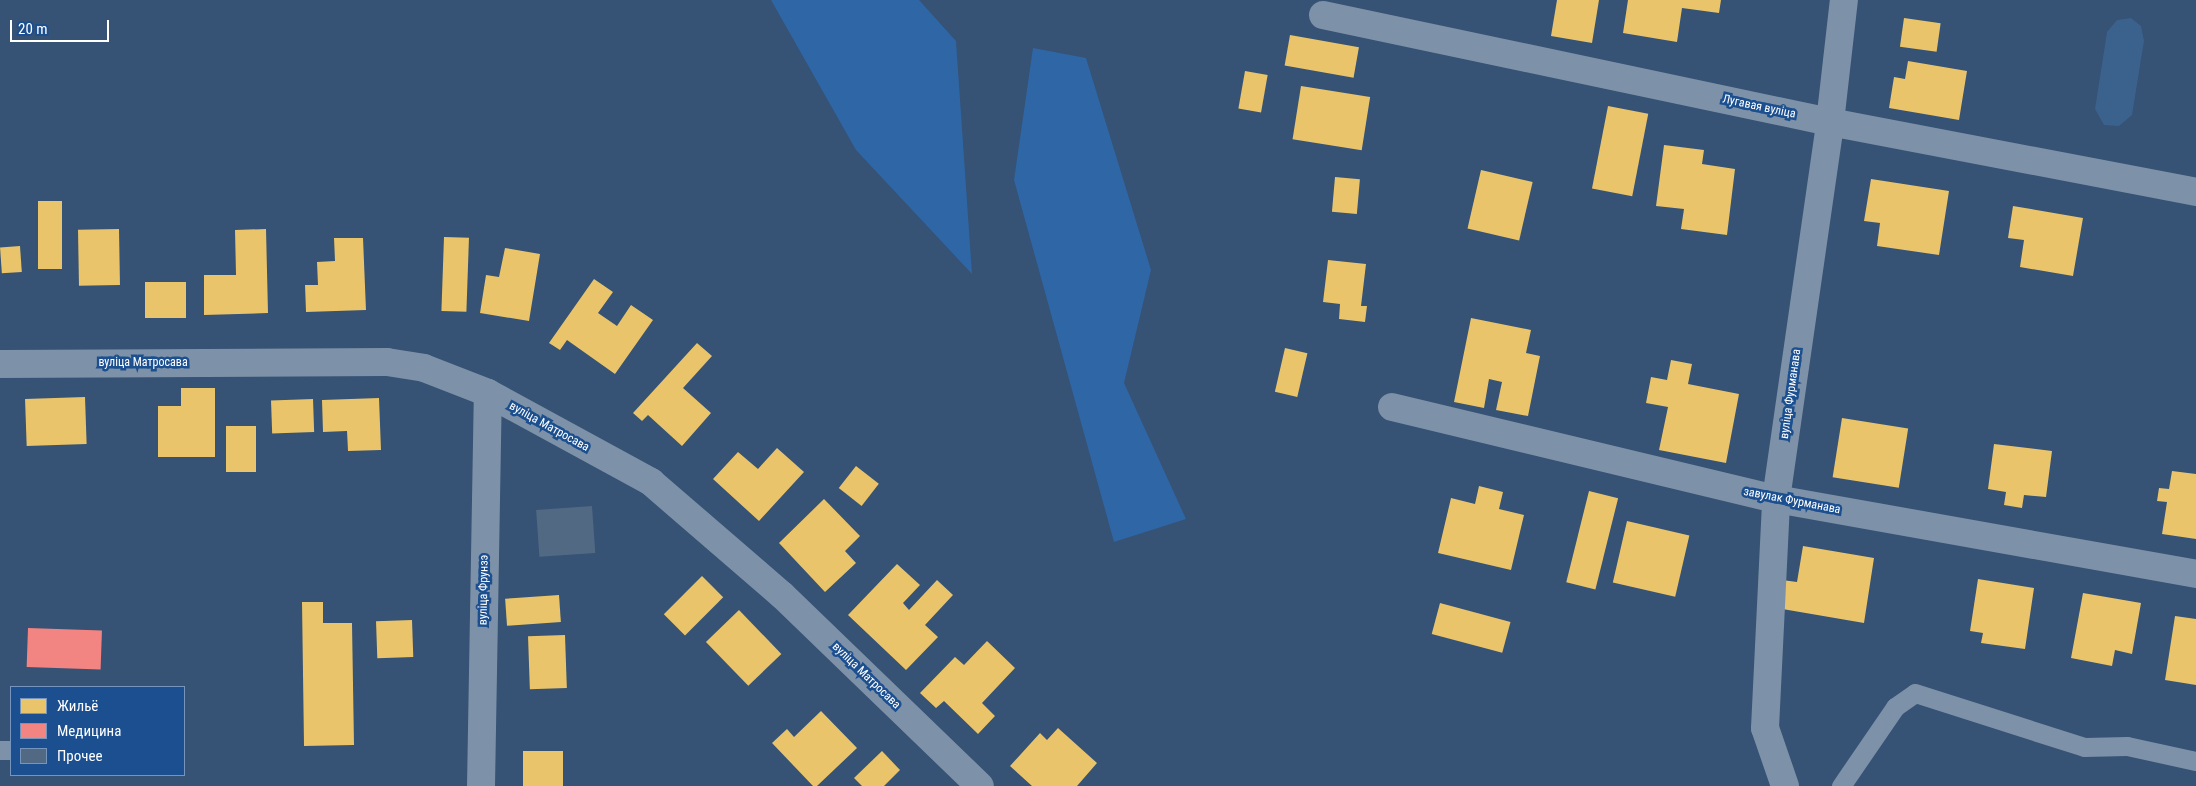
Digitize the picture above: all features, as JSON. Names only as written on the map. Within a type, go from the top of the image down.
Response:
[{"type":"street","name":"вуліца Фурманава","points":[[1785,786],[1765,728],[1776,499],[1830,122],[1844,0]]},
{"type":"street","name":"Лугавая вуліца","points":[[1323,14],[1830,122],[2196,192]]},
{"type":"street","name":"вуліца Матросава","points":[[0,364],[387,362],[424,368],[488,393],[651,482],[782,595],[980,786]]},
{"type":"street","name":"вуліца Фрунзэ","points":[[481,786],[488,393]]},
{"type":"street","name":"завулак Фурманава","points":[[1392,406],[1776,499],[2196,574]]},
{"type":"lane","points":[[1841,786],[1895,707],[1915,693],[2084,747],[2127,746],[2196,761]]},
{"type":"shaded area","points":[[771,0],[919,0],[956,41],[972,274],[856,150]]},
{"type":"shaded area","points":[[2131,18],[2141,26],[2144,41],[2132,115],[2119,126],[2104,125],[2095,109],[2107,32],[2117,20]]},
{"type":"shaded area","points":[[1033,48],[1086,58],[1151,270],[1124,383],[1186,519],[1114,542],[1014,180]]},
{"type":"building: Жильё","points":[[1557,0],[1599,0],[1592,43],[1551,36]]},
{"type":"building: Жильё","points":[[1628,0],[1721,0],[1719,13],[1682,8],[1677,42],[1623,33]]},
{"type":"building: Жильё","points":[[1904,18],[1941,23],[1937,52],[1900,47]]},
{"type":"building: Жильё","points":[[1290,35],[1359,47],[1354,78],[1285,66]]},
{"type":"building: Жильё","points":[[1908,61],[1967,71],[1959,120],[1889,108],[1894,77],[1905,79]]},
{"type":"building: Жильё","points":[[1245,71],[1268,75],[1261,112],[1238,108]]},
{"type":"building: Жильё","points":[[1301,86],[1370,97],[1362,150],[1293,139]]},
{"type":"building: Жильё","points":[[1608,106],[1648,114],[1632,196],[1592,188]]},
{"type":"building: Жильё","points":[[1664,145],[1704,150],[1702,164],[1735,169],[1727,235],[1681,229],[1684,209],[1656,206]]},
{"type":"building: Жильё","points":[[1481,170],[1533,182],[1519,240],[1468,228]]},
{"type":"building: Жильё","points":[[1335,177],[1360,179],[1357,214],[1332,212]]},
{"type":"building: Жильё","points":[[1871,179],[1949,191],[1939,255],[1877,246],[1880,223],[1864,221]]},
{"type":"building: Жильё","points":[[38,201],[62,201],[62,269],[38,269]]},
{"type":"building: Жильё","points":[[2013,206],[2083,218],[2073,276],[2020,267],[2024,240],[2008,238]]},
{"type":"building: Жильё","points":[[119,229],[120,285],[79,286],[78,230]]},
{"type":"building: Жильё","points":[[266,229],[268,313],[204,315],[204,275],[236,275],[235,230]]},
{"type":"building: Жильё","points":[[444,237],[469,238],[466,312],[441,311]]},
{"type":"building: Жильё","points":[[334,238],[363,238],[366,310],[306,312],[305,285],[318,285],[317,262],[335,261]]},
{"type":"building: Жильё","points":[[20,246],[22,272],[2,273],[0,247]]},
{"type":"building: Жильё","points":[[505,248],[540,254],[529,321],[480,313],[486,275],[499,277]]},
{"type":"building: Жильё","points":[[1328,260],[1366,264],[1361,306],[1367,306],[1365,322],[1339,319],[1340,304],[1323,302]]},
{"type":"building: Жильё","points":[[594,279],[613,292],[598,313],[617,326],[631,305],[653,320],[615,374],[567,340],[560,350],[549,343]]},
{"type":"building: Жильё","points":[[145,282],[186,282],[186,318],[145,318]]},
{"type":"building: Жильё","points":[[1471,318],[1531,330],[1526,353],[1540,356],[1528,416],[1496,410],[1502,382],[1489,379],[1484,408],[1454,402]]},
{"type":"building: Жильё","points":[[697,343],[712,356],[683,388],[711,413],[682,446],[648,415],[642,421],[633,413]]},
{"type":"building: Жильё","points":[[1285,348],[1307,353],[1297,397],[1275,392]]},
{"type":"building: Жильё","points":[[1671,360],[1692,364],[1688,384],[1739,394],[1726,463],[1659,450],[1668,407],[1646,403],[1651,377],[1667,380]]},
{"type":"building: Жильё","points":[[181,388],[215,388],[215,457],[158,457],[158,406],[181,406]]},
{"type":"building: Жильё","points":[[85,397],[87,444],[27,446],[25,399]]},
{"type":"building: Жильё","points":[[379,398],[381,450],[348,451],[347,431],[323,432],[322,400]]},
{"type":"building: Жильё","points":[[313,399],[314,432],[272,433],[271,400]]},
{"type":"building: Жильё","points":[[1842,418],[1908,428],[1899,488],[1833,477]]},
{"type":"building: Жильё","points":[[226,426],[256,426],[256,472],[226,472]]},
{"type":"building: Жильё","points":[[1994,444],[2052,451],[2046,497],[2024,495],[2022,508],[2004,505],[2006,492],[1988,489]]},
{"type":"building: Жильё","points":[[777,448],[804,472],[759,521],[713,479],[738,452],[758,469]]},
{"type":"building: Жильё","points":[[856,466],[879,484],[862,506],[839,488]]},
{"type":"building: Жильё","points":[[2172,471],[2196,474],[2196,539],[2162,534],[2167,502],[2157,501],[2159,488],[2169,489]]},
{"type":"building: Жильё","points":[[1479,486],[1503,492],[1499,509],[1524,515],[1511,570],[1438,553],[1451,498],[1475,504]]},
{"type":"building: Жильё","points":[[1589,491],[1618,498],[1595,589],[1566,582]]},
{"type":"building: Жильё","points":[[824,499],[860,536],[845,551],[856,563],[825,592],[779,543]]},
{"type":"building: Жильё","points":[[1627,521],[1689,535],[1675,597],[1613,582]]},
{"type":"building: Жильё","points":[[1803,546],[1874,558],[1864,623],[1777,608],[1782,580],[1797,582]]},
{"type":"building: Жильё","points":[[897,564],[920,585],[903,603],[909,610],[937,580],[953,595],[925,625],[938,637],[906,670],[848,615]]},
{"type":"building: Жильё","points":[[702,576],[723,597],[685,635],[664,614]]},
{"type":"building: Жильё","points":[[1978,579],[2034,588],[2025,649],[1981,643],[1983,633],[1970,631]]},
{"type":"building: Жильё","points":[[2083,593],[2141,603],[2132,654],[2115,650],[2112,666],[2071,658]]},
{"type":"building: Жильё","points":[[559,595],[561,622],[507,626],[505,599]]},
{"type":"building: Жильё","points":[[302,602],[323,602],[323,623],[352,623],[354,745],[304,746]]},
{"type":"building: Жильё","points":[[1440,603],[1511,622],[1502,653],[1432,634]]},
{"type":"building: Жильё","points":[[739,610],[781,654],[748,686],[706,642]]},
{"type":"building: Жильё","points":[[2175,616],[2196,619],[2196,685],[2165,680]]},
{"type":"building: Жильё","points":[[412,620],[413,657],[377,658],[376,621]]},
{"type":"building: Жильё","points":[[565,635],[567,688],[530,689],[528,636]]},
{"type":"building: Жильё","points":[[987,641],[1015,668],[982,703],[995,716],[978,734],[944,701],[936,708],[920,693],[955,657],[964,665]]},
{"type":"building: Жильё","points":[[821,711],[857,748],[817,786],[813,786],[772,743],[787,729],[794,737]]},
{"type":"building: Жильё","points":[[1058,728],[1097,763],[1077,786],[1032,786],[1010,766],[1040,733],[1047,740]]},
{"type":"building: Жильё","points":[[523,751],[563,751],[563,786],[523,786]]},
{"type":"building: Жильё","points":[[882,751],[900,770],[884,786],[862,786],[854,778]]},
{"type":"building: Медицина","points":[[28,628],[102,631],[101,670],[27,667]]},
{"type":"building: Прочее","points":[[592,506],[595,553],[539,557],[536,510]]}]
